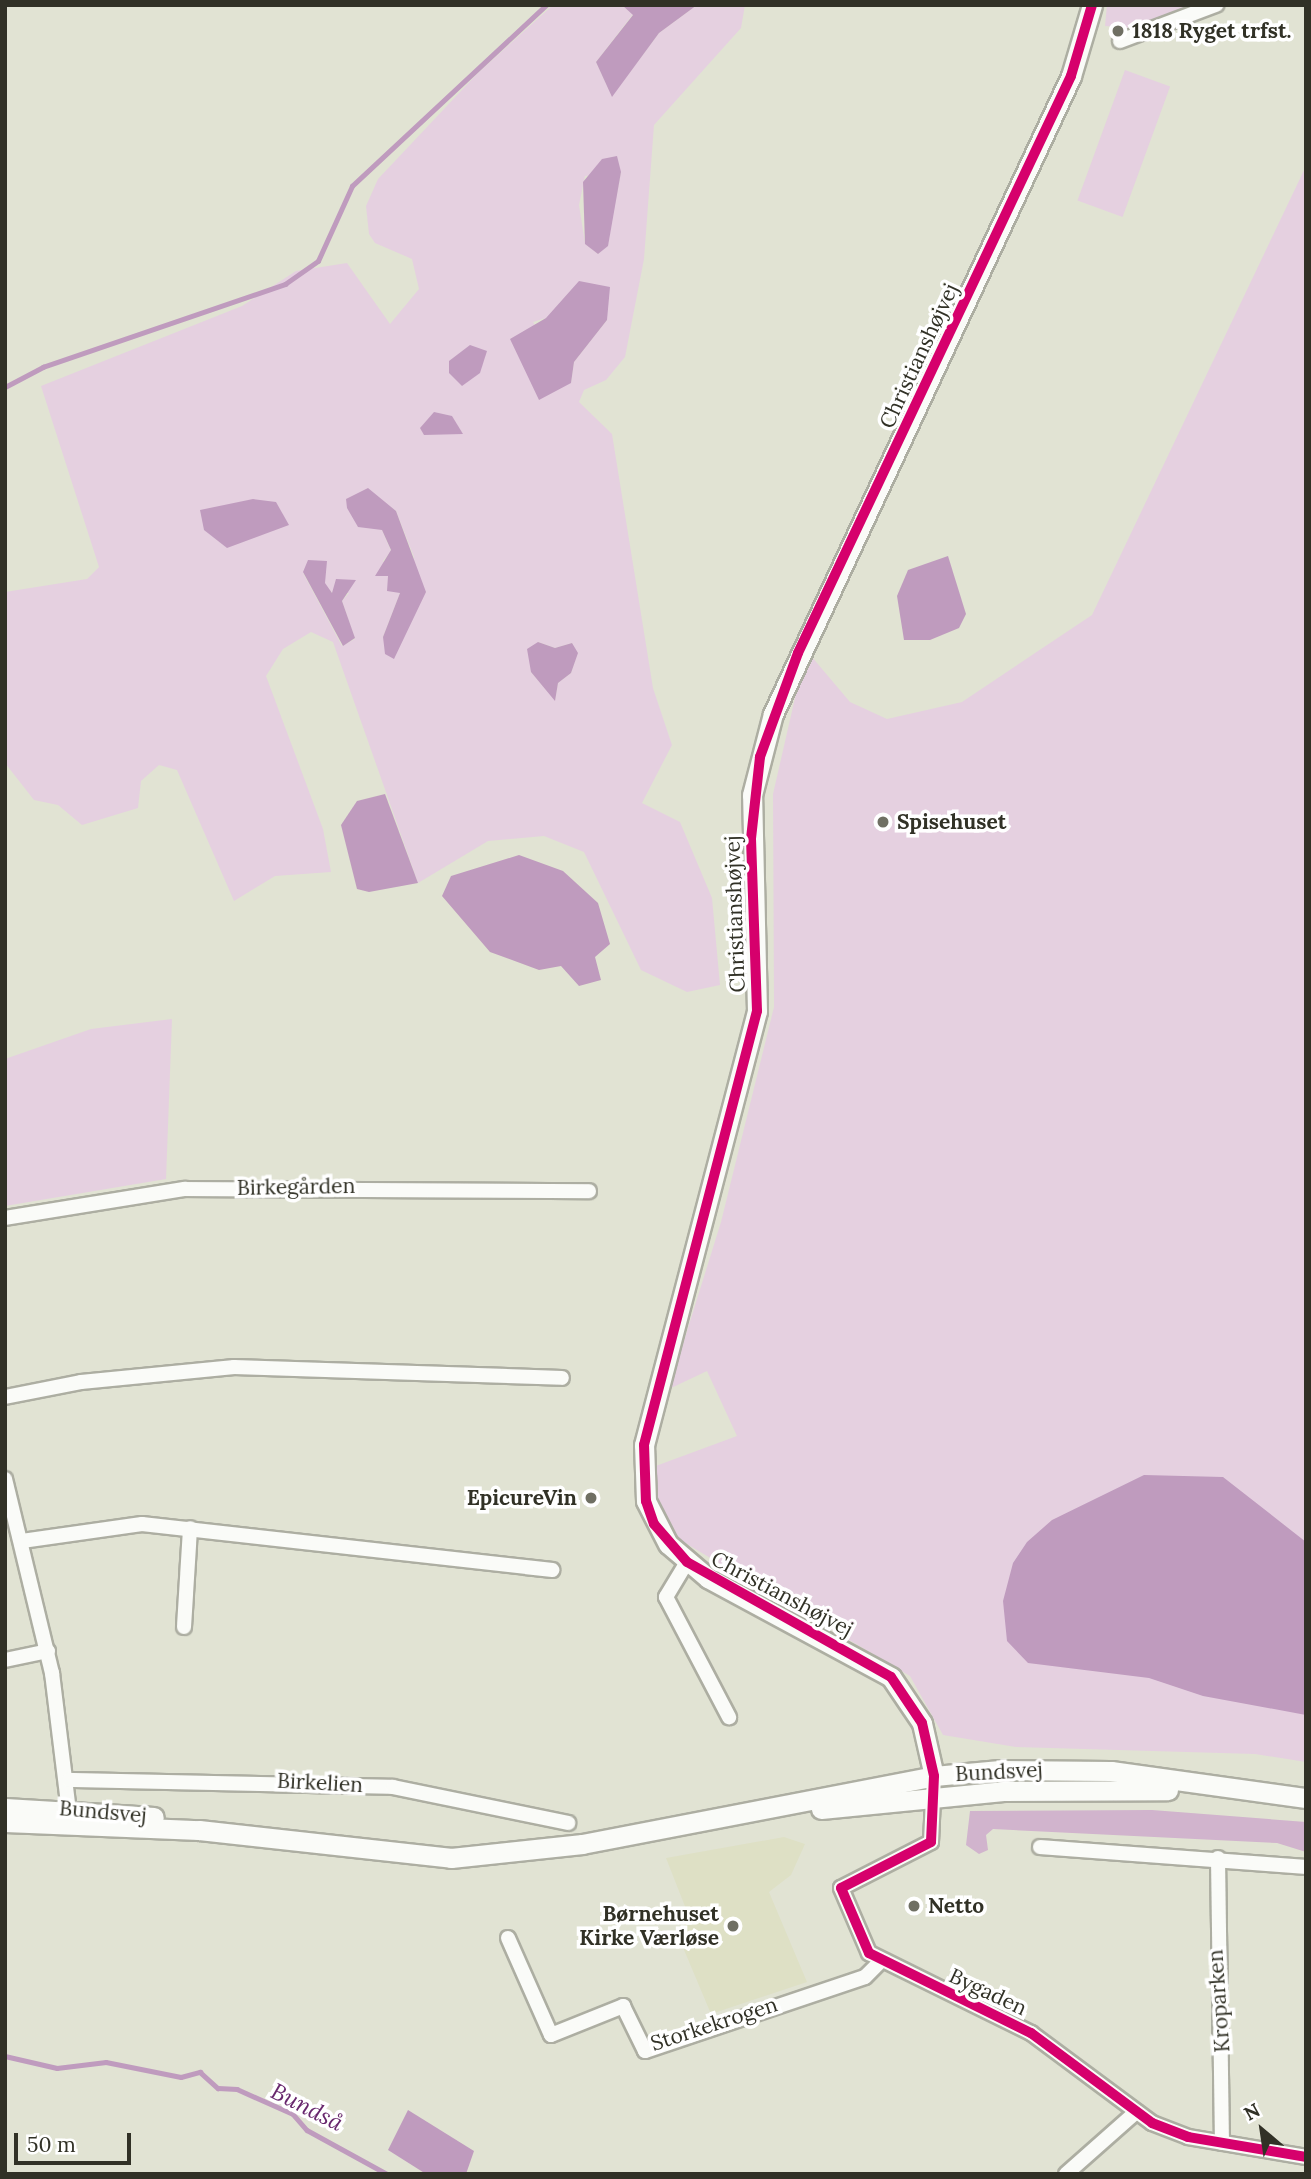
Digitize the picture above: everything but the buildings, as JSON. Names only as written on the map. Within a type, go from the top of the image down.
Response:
[{"type":"street","name":"Christianshøjvej","points":[[934,1776],[922,1723],[891,1677],[687,1562],[654,1524],[646,1501],[644,1445],[757,1010],[751,839],[760,757],[798,653],[1071,76],[1093,5]]},
{"type":"street","points":[[1120,41],[1216,5]]},
{"type":"street","name":"Birkegården","points":[[5,1218],[185,1189],[589,1191]]},
{"type":"street","points":[[5,1397],[81,1382],[234,1367],[562,1378]]},
{"type":"street","points":[[5,1479],[48,1651],[69,1780],[70,1814]]},
{"type":"street","points":[[22,1541],[90,1528],[190,1528],[552,1570]]},
{"type":"street","points":[[184,1628],[190,1528]]},
{"type":"street","name":"Christianshøjvej","points":[[687,1562],[666,1597],[729,1717]]},
{"type":"street","points":[[5,1660],[48,1651]]},
{"type":"street","name":"Bundsvej","points":[[5,1822],[124,1810],[199,1830],[452,1858],[758,1814],[934,1776],[1111,1771],[1306,1798]]},
{"type":"street","points":[[880,1962],[869,1953],[841,1888],[921,1851],[934,1832],[934,1776]]},
{"type":"street","name":"Birkelien","points":[[69,1780],[393,1787],[568,1823]]},
{"type":"street","name":"Bundsvej","points":[[758,1814],[1073,1789],[1242,1790]]},
{"type":"street","name":"Bundsvej","points":[[5,1808],[70,1814]]},
{"type":"street","points":[[1040,1847],[1218,1858],[1306,1867]]},
{"type":"street","name":"Kroparken","points":[[1218,1858],[1222,2143]]},
{"type":"street","name":"Storkekrogen","points":[[508,1938],[551,2035],[623,2006],[645,2051],[865,1977],[880,1962]]},
{"type":"street","name":"Bygaden","points":[[880,1962],[1031,2033],[1136,2112],[1188,2137],[1306,2157]]},
{"type":"street","points":[[1066,2174],[1136,2112]]},
{"type":"shaded area","points":[[553,5],[622,5],[633,14],[596,62],[612,96],[659,33],[697,5],[745,5],[741,28],[654,125],[644,259],[625,357],[606,380],[584,390],[579,402],[612,434],[653,688],[672,745],[642,803],[680,822],[712,898],[720,985],[687,992],[641,970],[584,852],[544,836],[488,841],[418,883],[333,642],[311,632],[283,649],[266,676],[323,829],[331,872],[275,876],[234,901],[177,770],[159,765],[141,781],[138,808],[82,825],[58,805],[34,800],[5,763],[5,592],[87,579],[99,567],[41,386],[242,306],[296,271],[347,263],[390,324],[419,289],[412,259],[375,243],[369,234],[366,206],[378,179],[477,74]],"holes":[[[621,172],[598,254],[585,243],[579,205],[585,176]],[[546,318],[607,320],[574,362],[571,383],[533,322]],[[376,496],[396,511],[414,557],[394,658],[383,637],[400,593],[383,561],[391,551],[382,530],[371,526]],[[303,573],[333,593],[349,593],[342,601],[355,639],[342,646]],[[538,642],[555,648],[572,643],[577,654],[571,673],[558,683],[555,700],[531,672]]]},
{"type":"shaded area","points":[[622,5],[697,5],[659,33],[612,97],[596,62],[633,15]]},
{"type":"shaded area","points":[[1107,5],[1192,5],[1133,28],[1105,26]]},
{"type":"shaded area","points":[[1125,70],[1170,86],[1123,217],[1077,201]]},
{"type":"shaded area","points":[[617,156],[621,172],[608,246],[598,254],[585,244],[583,182],[602,159]]},
{"type":"shaded area","points":[[1306,166],[1306,1762],[1255,1754],[1016,1747],[943,1735],[910,1676],[675,1537],[658,1503],[653,1467],[737,1436],[707,1371],[669,1389],[721,1222],[774,1007],[773,794],[806,650],[850,702],[887,719],[962,702],[1092,615]]},
{"type":"shaded area","points":[[579,281],[610,287],[607,320],[574,362],[571,383],[539,400],[510,339],[546,318]]},
{"type":"shaded area","points":[[470,345],[487,351],[480,373],[462,386],[449,373],[449,361]]},
{"type":"shaded area","points":[[434,412],[452,416],[463,434],[424,435],[420,428]]},
{"type":"shaded area","points":[[368,488],[396,511],[426,592],[394,659],[385,654],[383,637],[400,593],[387,591],[388,576],[375,576],[391,550],[382,530],[358,527],[347,508],[346,499]]},
{"type":"shaded area","points":[[253,499],[276,502],[289,525],[227,548],[204,530],[200,510]]},
{"type":"shaded area","points":[[948,556],[966,614],[959,628],[930,640],[904,640],[897,596],[908,570]]},
{"type":"shaded area","points":[[308,560],[327,561],[325,583],[332,593],[336,579],[356,580],[342,601],[355,638],[343,646],[303,572]]},
{"type":"shaded area","points":[[538,642],[555,648],[572,643],[578,653],[571,673],[558,683],[555,701],[531,672],[527,649]]},
{"type":"shaded area","points":[[385,794],[418,883],[369,892],[357,889],[341,825],[357,801]]},
{"type":"shaded area","points":[[519,855],[563,871],[598,903],[610,944],[595,957],[601,980],[579,986],[561,966],[539,970],[490,952],[442,896],[451,876]]},
{"type":"shaded area","points":[[172,1019],[166,1179],[5,1206],[5,1059],[91,1029]]},
{"type":"shaded area","points":[[1144,1475],[1223,1477],[1306,1542],[1306,1715],[1203,1696],[1149,1678],[1028,1663],[1007,1641],[1003,1601],[1013,1563],[1027,1542],[1052,1520]]},
{"type":"shaded area","points":[[1152,1810],[1306,1822],[1306,1852],[1277,1843],[993,1829],[986,1835],[988,1850],[979,1854],[966,1845],[970,1811]]},
{"type":"shaded area","name":"Børnehuset Kirke Værløse","points":[[784,1837],[805,1844],[791,1875],[769,1892],[807,1982],[711,2014],[679,1938],[688,1914],[666,1858]]},
{"type":"shaded area","points":[[408,2110],[474,2151],[466,2174],[426,2174],[388,2150]]},
{"type":"waterway","points":[[5,387],[43,367],[285,284],[318,261],[352,186],[546,5]]},
{"type":"waterway","name":"Bundså","points":[[5,2056],[57,2068],[106,2062],[181,2077],[200,2072],[218,2088],[237,2089],[293,2114],[307,2130],[387,2174]]},
{"type":"cycle path","points":[[1092,5],[1071,76],[798,653],[760,757],[751,839],[757,1011],[644,1445],[646,1501],[654,1524],[687,1562],[891,1677],[922,1723],[934,1776],[931,1842],[841,1888],[869,1953],[1031,2033],[1152,2123],[1188,2137],[1306,2157]]},
{"type":"place","name":"1818 Ryget trfst.","points":[[1118,31]]},
{"type":"place","name":"Spisehuset","points":[[883,822]]},
{"type":"place","name":"EpicureVin","points":[[591,1498]]},
{"type":"place","name":"Netto","points":[[914,1906]]},
{"type":"place","name":"Børnehuset Kirke Værløse","points":[[733,1926]]}]
